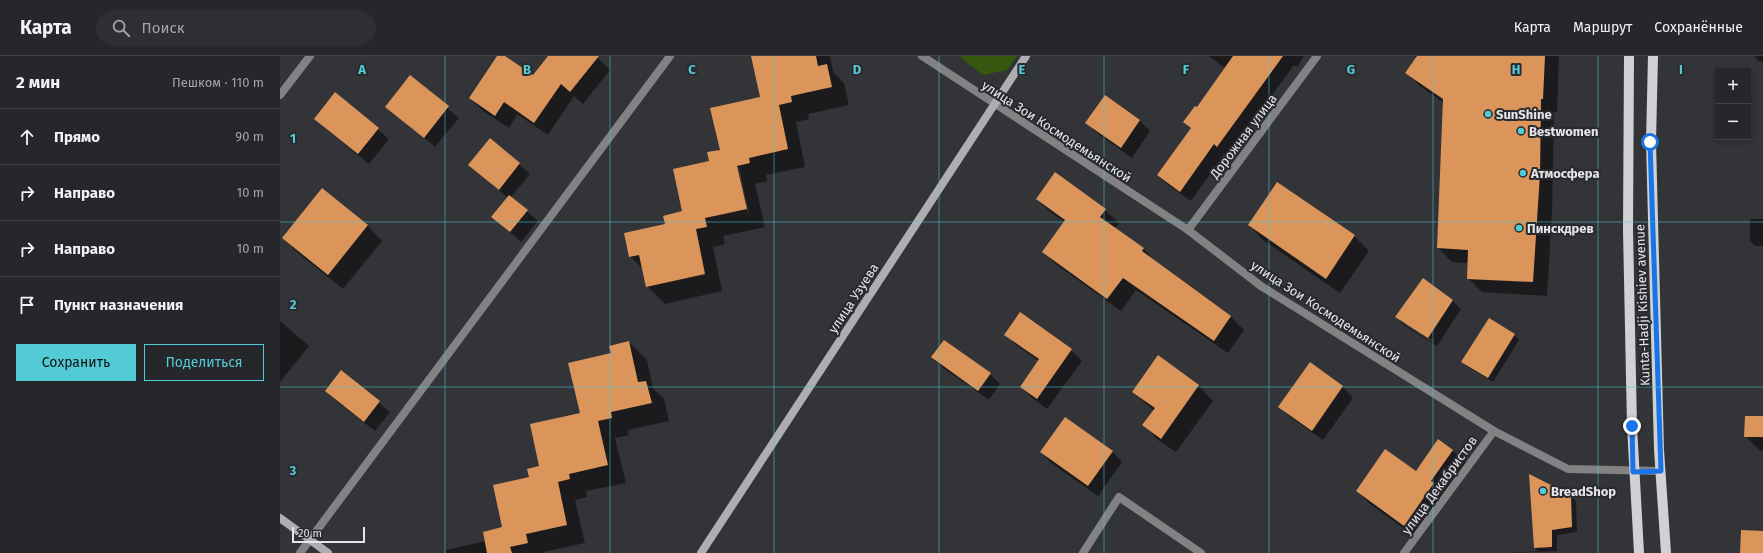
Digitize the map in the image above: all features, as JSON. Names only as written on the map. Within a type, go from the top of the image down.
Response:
[{"type":"main road","name":"улица Узуева","points":[[702,553],[1026,56]]},
{"type":"main road","name":"Kunta-Hadji Kishiev avenue","points":[[1629,56],[1628,222],[1633,472],[1639,553]]},
{"type":"main road","name":"Kunta-Hadji Kishiev avenue","points":[[1653,56],[1650,142],[1661,471],[1666,553]]},
{"type":"main road","points":[[280,518],[328,553]]},
{"type":"street","points":[[280,95],[310,56]]},
{"type":"street","points":[[300,553],[670,56]]},
{"type":"street","name":"улица Зои Космодемьянской","points":[[922,56],[1188,230],[1261,286],[1494,431],[1568,469],[1633,472],[1661,471]]},
{"type":"street","name":"Дорожная улица","points":[[1188,230],[1317,56]]},
{"type":"street","name":"улица Декабристов","points":[[1404,553],[1494,431]]},
{"type":"street","points":[[1082,553],[1119,497],[1200,553]]},
{"type":"green space","points":[[962,56],[1017,56],[1007,70],[983,75],[961,58]]},
{"type":"building","points":[[497,56],[505,56],[533,75],[548,56],[599,56],[570,92],[561,84],[534,123],[504,102],[495,116],[469,98]]},
{"type":"building","points":[[751,56],[816,56],[818,66],[827,64],[832,87],[791,96],[792,102],[779,105],[788,149],[749,158],[750,163],[737,166],[747,209],[705,218],[707,227],[696,229],[705,274],[646,287],[639,255],[629,257],[624,233],[665,224],[663,216],[682,211],[673,169],[709,161],[707,152],[720,150],[710,108],[760,97]]},
{"type":"building","points":[[1233,56],[1283,56],[1217,147],[1214,144],[1180,192],[1157,175],[1191,128],[1183,122],[1195,106],[1197,107]]},
{"type":"building","points":[[1417,56],[1545,56],[1543,99],[1541,99],[1540,174],[1533,282],[1467,279],[1468,250],[1437,248],[1443,99],[1405,73]]},
{"type":"building","points":[[410,75],[449,106],[424,138],[385,107]]},
{"type":"building","points":[[335,92],[379,128],[358,154],[314,119]]},
{"type":"building","points":[[1105,95],[1140,120],[1121,148],[1085,123]]},
{"type":"building","points":[[490,138],[520,163],[499,190],[468,165]]},
{"type":"building","points":[[1055,172],[1106,209],[1100,217],[1144,248],[1142,251],[1231,316],[1214,341],[1123,278],[1107,299],[1042,252],[1065,220],[1036,199]]},
{"type":"building","points":[[1277,182],[1355,235],[1326,279],[1248,225]]},
{"type":"building","points":[[322,188],[368,225],[328,275],[282,238]]},
{"type":"building","points":[[509,195],[528,210],[510,232],[491,217]]},
{"type":"building","points":[[1423,278],[1453,300],[1428,338],[1395,317]]},
{"type":"building","points":[[1020,312],[1072,349],[1037,399],[1020,387],[1039,359],[1004,335]]},
{"type":"building","points":[[1489,318],[1515,334],[1488,378],[1461,362]]},
{"type":"building","points":[[944,340],[991,373],[978,391],[931,357]]},
{"type":"building","points":[[629,341],[638,382],[646,381],[652,403],[611,412],[612,418],[598,421],[608,465],[569,474],[570,479],[558,482],[567,525],[526,534],[528,543],[510,547],[512,553],[487,553],[483,532],[502,527],[493,485],[529,477],[527,469],[539,466],[530,424],[580,413],[568,363],[611,353],[609,346]]},
{"type":"building","points":[[1158,355],[1199,385],[1161,439],[1142,425],[1155,408],[1132,392]]},
{"type":"building","points":[[1310,362],[1343,386],[1312,431],[1278,407]]},
{"type":"building","points":[[341,370],[380,401],[364,422],[325,391]]},
{"type":"building","points":[[1745,416],[1763,416],[1763,437],[1744,437]]},
{"type":"building","points":[[1065,417],[1113,451],[1088,486],[1040,452]]},
{"type":"building","points":[[1438,439],[1453,450],[1431,481],[1434,483],[1404,526],[1356,491],[1385,449],[1416,471]]},
{"type":"building","points":[[1529,474],[1571,495],[1572,527],[1552,530],[1552,547],[1534,548]]},
{"type":"building","points":[[1741,530],[1763,531],[1763,553],[1740,553]]},
{"type":"place","name":"SunShine","points":[[1488,114]]},
{"type":"place","name":"Bestwomen","points":[[1521,131]]},
{"type":"place","name":"Атмосфера","points":[[1523,173]]},
{"type":"place","name":"Пинскдрев","points":[[1519,228]]},
{"type":"place","name":"BreadShop","points":[[1543,491]]},
{"type":"route","points":[[1632,426],[1633,472],[1661,471],[1659,450],[1650,142]]}]
